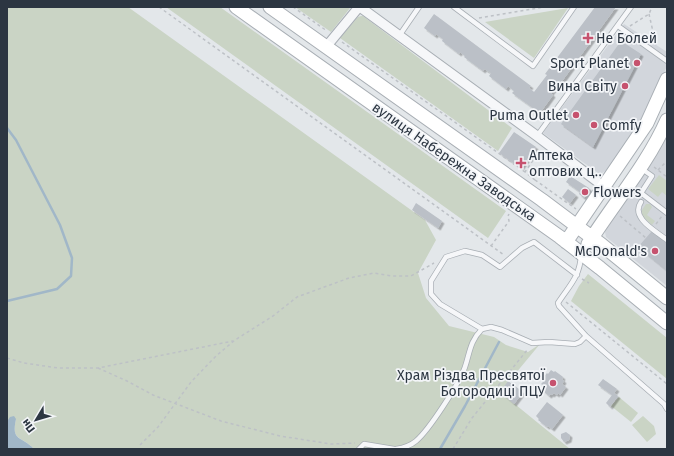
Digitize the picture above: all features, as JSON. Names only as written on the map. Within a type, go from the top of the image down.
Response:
[{"type":"main road","name":"вулиця Набережна Заводська","points":[[236,7],[566,242],[667,323]]},
{"type":"main road","name":"вулиця Набережна Заводська","points":[[270,7],[577,226],[667,298]]},
{"type":"main road","points":[[566,242],[646,123],[667,79]]},
{"type":"main road","points":[[582,254],[640,167],[667,120]]},
{"type":"street","points":[[326,47],[359,7],[546,142],[619,198]]},
{"type":"lane","points":[[400,36],[419,7]]},
{"type":"lane","points":[[454,7],[533,66],[574,7]]},
{"type":"lane","points":[[537,136],[631,7]]},
{"type":"lane","points":[[618,26],[667,61]]},
{"type":"lane","points":[[640,167],[652,176],[641,193],[667,213]]},
{"type":"lane","points":[[641,202],[638,212],[641,220],[665,238],[667,233]]},
{"type":"lane","points":[[482,329],[440,304],[430,294],[432,280],[446,257],[465,251],[482,255],[500,267],[522,248],[534,242],[577,275]]},
{"type":"lane","points":[[582,254],[581,267],[558,303],[561,311],[586,336],[666,407]]},
{"type":"lane","points":[[359,449],[364,444],[395,449],[406,447],[415,442],[431,424],[458,383],[465,368],[474,336],[482,329],[491,327],[502,330],[532,343],[549,342],[575,344],[580,342],[586,336]]},
{"type":"path","points":[[159,7],[509,259]]},
{"type":"path","points":[[293,7],[579,212]]},
{"type":"path","points":[[471,20],[544,7]]},
{"type":"path","points":[[624,30],[649,14],[652,7]]},
{"type":"path","points":[[649,14],[658,54]]},
{"type":"path","points":[[525,172],[546,142]]},
{"type":"path","points":[[658,170],[667,161]]},
{"type":"path","points":[[653,166],[667,177]]},
{"type":"path","points":[[491,246],[509,221],[508,216],[510,214]]},
{"type":"path","points":[[618,215],[646,238]]},
{"type":"path","points":[[140,445],[158,427],[191,382],[216,356],[235,340],[273,316],[297,297],[349,278],[374,273],[392,276],[410,276],[446,257]]},
{"type":"path","points":[[561,298],[667,384]]},
{"type":"path","points":[[7,358],[24,363],[58,368],[98,368],[235,340]]},
{"type":"path","points":[[452,449],[472,418],[532,343]]},
{"type":"path","points":[[98,368],[175,404],[221,421],[280,436],[331,444],[364,444]]},
{"type":"shaded area","points":[[624,24],[667,52],[667,66],[642,121],[609,169],[602,173],[598,173],[543,133]]},
{"type":"shaded area","points":[[667,133],[667,286],[606,237],[605,232],[606,227]]},
{"type":"green space","points":[[7,7],[128,7],[425,220],[436,240],[418,273],[426,298],[449,326],[494,337],[506,345],[528,352],[540,344],[500,392],[570,449],[34,449],[18,437],[15,431],[16,419],[8,420],[7,425]]},
{"type":"green space","points":[[166,7],[220,7],[506,211],[488,238]]},
{"type":"green space","points":[[295,7],[349,7],[350,8],[331,32]]},
{"type":"green space","points":[[568,8],[534,58],[485,22]]},
{"type":"green space","points":[[361,16],[512,128],[498,151],[340,38],[358,17]]},
{"type":"green space","points":[[659,175],[667,181],[667,196],[662,192],[658,197],[648,189]]},
{"type":"green space","points":[[646,204],[650,204],[652,207],[647,215],[655,221],[652,225],[641,215]]},
{"type":"green space","points":[[588,274],[667,338],[667,379],[571,301],[579,286]]},
{"type":"green space","points":[[619,397],[638,413],[631,422],[611,406]]},
{"type":"green space","points":[[643,416],[654,426],[656,434],[647,442],[632,425]]},
{"type":"water","points":[[14,416],[16,419],[16,435],[34,449],[7,449],[8,420],[10,417]]},
{"type":"building","points":[[595,7],[616,7],[560,84],[559,83],[551,93],[553,95],[540,113],[512,93],[514,91],[508,86],[506,89],[489,76],[491,73],[484,69],[483,71],[464,57],[465,56],[460,52],[459,54],[442,41],[443,39],[436,34],[435,36],[424,28],[434,14],[531,86],[529,88],[534,92],[547,75],[545,74]]},
{"type":"building","points":[[621,41],[641,54],[593,147],[561,124]]},
{"type":"building","points":[[514,132],[536,147],[521,168],[499,153]]},
{"type":"building","points":[[570,176],[589,188],[589,191],[584,198],[579,194],[580,192],[566,182]]},
{"type":"building","points":[[568,189],[576,195],[570,203],[562,197]]},
{"type":"building","points":[[416,203],[442,221],[438,228],[412,210]]},
{"type":"building","name":"McDonald's","points":[[652,231],[667,244],[667,271],[638,247]]},
{"type":"building","name":"Храм Різдва Пресвятої Богородиці ПЦУ","points":[[551,370],[563,377],[562,379],[564,381],[562,384],[566,387],[560,395],[558,393],[557,395],[554,393],[549,396],[541,389],[544,386],[541,384],[543,382],[541,380]]},
{"type":"building","points":[[603,379],[617,389],[614,393],[618,396],[610,407],[606,403],[612,395],[598,385]]},
{"type":"building","points":[[508,381],[523,392],[514,404],[500,392]]},
{"type":"building","points":[[547,402],[563,415],[552,429],[538,420],[539,419],[536,416]]},
{"type":"building","points":[[566,432],[570,435],[569,440],[564,442],[561,438],[561,434]]},
{"type":"waterway","points":[[7,128],[16,140],[60,225],[72,258],[71,276],[57,289],[7,301]]},
{"type":"waterway","points":[[440,449],[499,342]]},
{"type":"place","name":"Не Болей","points":[[588,38]]},
{"type":"place","name":"Sport Planet","points":[[637,63]]},
{"type":"place","name":"Вина Світу","points":[[625,86]]},
{"type":"place","name":"Puma Outlet","points":[[576,115]]},
{"type":"place","name":"Comfy","points":[[594,125]]},
{"type":"place","name":"Аптека оптових ц‥","points":[[521,163]]},
{"type":"place","name":"Flowers","points":[[585,192]]},
{"type":"place","name":"McDonald's","points":[[655,251]]},
{"type":"place","name":"Храм Різдва Пресвятої Богородиці ПЦУ","points":[[553,383]]}]
